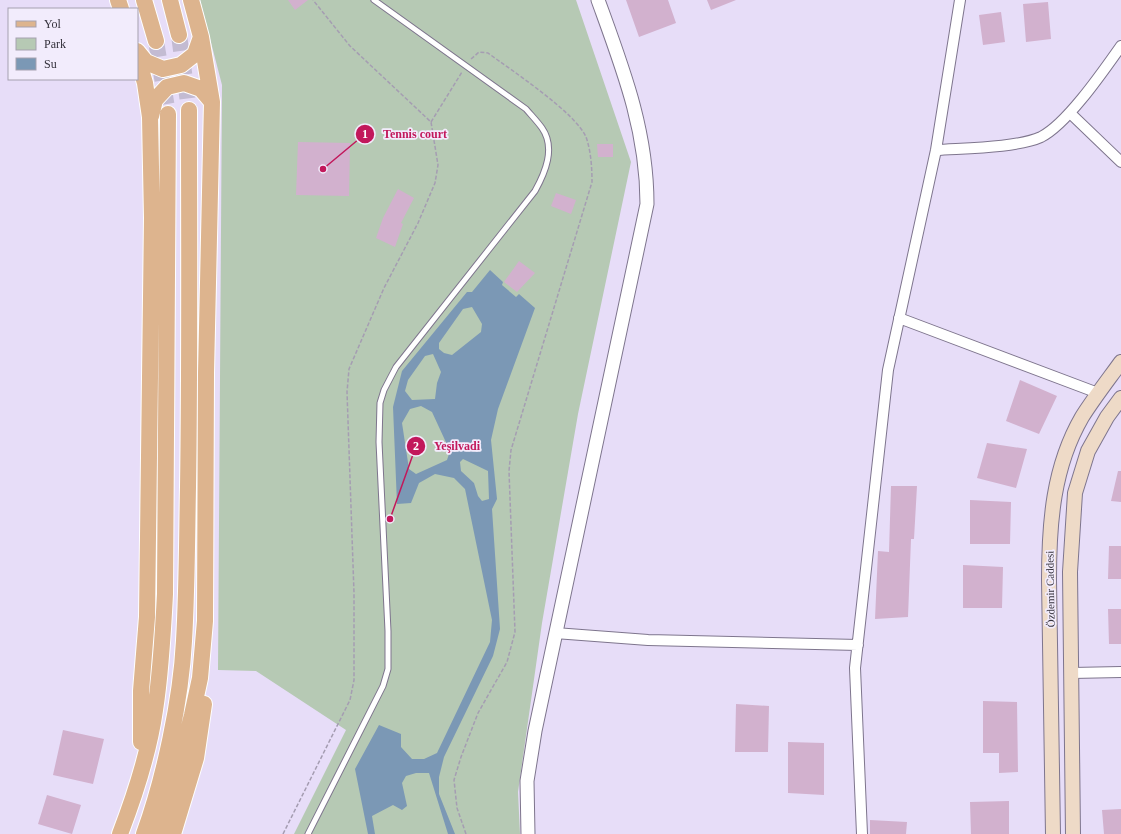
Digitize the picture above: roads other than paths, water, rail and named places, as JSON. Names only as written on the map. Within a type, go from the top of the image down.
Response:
[{"type":"main road","points":[[144,0],[156,41]]},
{"type":"main road","points":[[170,0],[179,35]]},
{"type":"main road","points":[[157,834],[171,797],[192,715],[200,678],[205,621],[206,365],[212,102],[201,37],[190,0]]},
{"type":"main road","points":[[138,52],[146,62],[163,69],[181,65],[195,54],[201,37]]},
{"type":"main road","points":[[138,59],[146,83],[150,117],[152,250],[147,617],[141,691],[142,769]]},
{"type":"main road","points":[[150,117],[154,100],[167,87],[184,83],[201,89],[212,102]]},
{"type":"main road","points":[[144,834],[151,815],[167,748],[176,703],[184,642],[189,401],[189,110]]},
{"type":"main road","points":[[120,834],[142,769],[155,712],[165,594],[168,114]]},
{"type":"main road","name":"Özdemir Caddesi","points":[[1054,834],[1049,580],[1049,539],[1053,501],[1060,470],[1069,442],[1098,393],[1121,362]]},
{"type":"main road","name":"Özdemir Caddesi","points":[[1073,834],[1070,572],[1075,493],[1088,451],[1107,417],[1121,398]]},
{"type":"main road","points":[[173,834],[196,758],[205,696],[200,678]]},
{"type":"street","points":[[528,834],[527,781],[555,633],[647,204],[646,160],[640,128],[628,83],[598,0]]},
{"type":"street","points":[[862,834],[855,668],[888,370],[936,150],[960,0]]},
{"type":"street","points":[[936,150],[991,146],[1040,137],[1056,127],[1070,113],[1121,46]]},
{"type":"street","points":[[1070,113],[1121,162]]},
{"type":"street","points":[[899,318],[1098,393]]},
{"type":"street","points":[[555,633],[648,640],[858,645]]},
{"type":"street","points":[[1072,673],[1121,672]]},
{"type":"lane","points":[[308,834],[383,686],[388,669],[388,631],[379,442],[380,402],[384,390],[396,367],[535,191],[545,173],[549,149],[543,129],[526,109],[374,0]]},
{"type":"water","points":[[490,270],[503,282],[502,285],[516,297],[519,294],[535,308],[498,409],[491,440],[497,499],[492,509],[500,629],[493,656],[444,757],[439,777],[439,794],[455,834],[448,834],[429,773],[416,773],[406,776],[402,783],[407,806],[402,810],[393,805],[372,816],[375,834],[368,834],[355,769],[379,725],[401,734],[401,747],[412,759],[424,759],[437,753],[490,642],[492,620],[465,489],[454,478],[435,474],[419,483],[411,503],[397,504],[393,407],[402,371],[467,292],[472,292]],"holes":[[[472,307],[482,324],[481,332],[452,355],[444,353],[439,349],[439,343],[463,309]],[[433,354],[441,372],[437,383],[435,399],[412,400],[405,391],[408,380],[425,356]],[[421,406],[432,412],[450,451],[447,460],[416,474],[409,469],[402,423],[410,409]],[[463,459],[488,471],[489,499],[482,501],[478,496],[474,483],[461,471],[460,462]]]},
{"type":"tunnel","points":[[179,35],[189,110]]},
{"type":"tunnel","points":[[156,41],[168,114]]},
{"type":"place","name":"Tennis court","points":[[323,169]]},
{"type":"place","name":"Yeşilvadi","points":[[390,519]]}]
